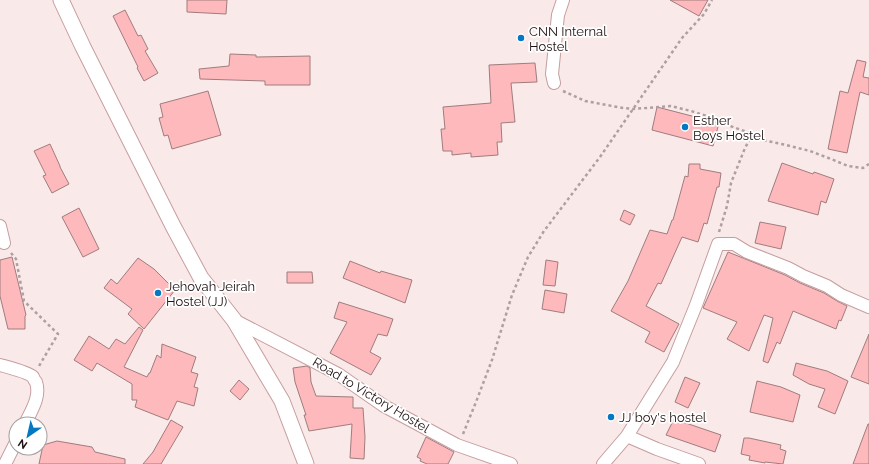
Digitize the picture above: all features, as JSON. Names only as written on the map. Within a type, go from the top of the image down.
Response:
[{"type":"street","points":[[61,0],[173,226],[201,278],[234,320],[282,401],[306,464]]},
{"type":"street","points":[[554,83],[552,74],[558,15],[563,0]]},
{"type":"street","points":[[0,226],[4,243]]},
{"type":"street","points":[[603,464],[627,436],[673,362],[718,244],[734,244],[747,252],[788,268],[869,308]]},
{"type":"street","name":"Road to Victory Hostel","points":[[234,320],[338,374],[384,406],[457,445],[511,464]]},
{"type":"street","points":[[0,365],[33,376],[38,390],[36,402],[29,416]]},
{"type":"street","points":[[627,436],[657,449],[699,464]]},
{"type":"path","points":[[457,445],[492,360],[512,295],[528,257],[544,231],[600,157],[682,38],[704,14],[712,0]]},
{"type":"path","points":[[554,83],[564,92],[585,101],[633,109],[671,106],[713,118],[763,140],[786,144],[848,166],[863,168],[869,164]]},
{"type":"path","points":[[718,244],[719,232],[727,206],[731,183],[752,135]]},
{"type":"path","points":[[4,243],[16,259],[24,301],[58,334],[33,376]]},
{"type":"building","points":[[187,0],[227,0],[226,14],[187,12]]},
{"type":"building","points":[[670,0],[708,0],[699,16]]},
{"type":"building","points":[[125,10],[138,36],[141,35],[148,49],[145,51],[158,73],[144,81],[113,16]]},
{"type":"building","points":[[230,54],[256,55],[256,57],[310,56],[310,85],[265,85],[265,81],[200,79],[199,69],[229,66]]},
{"type":"building","points":[[857,60],[866,62],[863,77],[869,78],[869,95],[860,92],[847,153],[828,149],[840,91],[848,93]]},
{"type":"building","points":[[535,63],[537,82],[511,83],[515,122],[501,123],[502,142],[497,142],[498,155],[471,157],[471,153],[452,155],[452,151],[443,151],[441,129],[445,129],[443,107],[491,103],[489,65]]},
{"type":"building","points":[[208,91],[221,135],[172,149],[168,135],[164,136],[159,118],[163,117],[160,104]]},
{"type":"building","name":"Esther Boys Hostel","points":[[657,107],[719,123],[713,146],[652,130]]},
{"type":"building","points":[[50,144],[69,184],[52,193],[43,176],[46,175],[34,151]]},
{"type":"building","points":[[782,163],[813,174],[814,172],[834,179],[826,203],[821,201],[818,215],[768,201]]},
{"type":"building","points":[[689,164],[700,164],[700,169],[721,173],[719,187],[717,187],[707,224],[704,223],[698,242],[682,237],[661,284],[658,283],[646,306],[679,324],[664,352],[645,342],[650,332],[611,311],[628,281],[650,230],[667,234],[673,220],[685,176],[688,177]]},
{"type":"building","points":[[79,208],[99,249],[83,257],[62,217]]},
{"type":"building","points":[[624,210],[635,215],[630,225],[620,220]]},
{"type":"building","points":[[760,222],[786,227],[781,249],[755,243]]},
{"type":"building","points":[[728,252],[785,275],[824,293],[847,306],[836,329],[793,311],[780,344],[777,342],[768,363],[763,361],[773,318],[764,315],[749,351],[727,339],[737,322],[703,308]]},
{"type":"building","points":[[12,257],[26,315],[25,329],[8,329],[0,296],[0,260]]},
{"type":"building","name":"Jehovah Jeirah Hostel (JJ)","points":[[138,258],[154,269],[175,290],[144,329],[128,314],[132,309],[104,288],[111,279],[117,284]]},
{"type":"building","points":[[546,260],[558,262],[555,286],[543,285]]},
{"type":"building","points":[[350,261],[380,273],[381,271],[412,280],[405,303],[343,278]]},
{"type":"building","points":[[287,272],[312,272],[313,283],[287,283]]},
{"type":"building","points":[[545,290],[567,294],[564,313],[542,309]]},
{"type":"building","points":[[339,302],[393,319],[387,336],[378,334],[370,352],[381,358],[371,375],[330,353],[347,322],[334,318]]},
{"type":"building","points":[[139,327],[143,330],[124,367],[147,377],[157,355],[161,358],[162,344],[196,357],[191,372],[198,374],[194,387],[198,388],[194,406],[177,401],[168,420],[135,407],[137,400],[132,400],[132,384],[97,363],[92,371],[74,360],[89,336],[109,349],[116,339],[125,344]]},
{"type":"building","points":[[869,334],[869,384],[851,377]]},
{"type":"building","points":[[796,363],[827,371],[848,381],[835,414],[818,407],[825,389],[809,384],[793,375]]},
{"type":"building","points":[[307,366],[310,368],[311,382],[316,396],[353,397],[353,408],[363,408],[365,437],[364,459],[350,458],[352,424],[309,431],[304,415],[306,415],[295,382],[293,368]]},
{"type":"building","points":[[685,377],[700,383],[688,408],[675,402]]},
{"type":"building","points":[[239,380],[249,389],[240,400],[230,391]]},
{"type":"building","points":[[757,381],[781,387],[800,395],[793,422],[750,412]]},
{"type":"building","points":[[674,419],[721,435],[715,452],[666,435]]},
{"type":"building","points":[[171,420],[183,427],[161,464],[143,464],[153,452]]},
{"type":"building","points":[[868,424],[869,464],[853,464]]},
{"type":"building","points":[[426,437],[454,452],[448,464],[427,464],[420,461],[421,459],[417,457]]},
{"type":"building","points":[[744,438],[781,445],[780,449],[786,451],[783,464],[749,460],[750,456],[741,454]]},
{"type":"building","points":[[57,441],[92,447],[95,452],[125,459],[125,464],[39,464],[41,456],[48,456],[48,444]]},
{"type":"place","name":"CNN Internal Hostel","points":[[521,38]]},
{"type":"place","name":"Esther Boys Hostel","points":[[685,127]]},
{"type":"place","name":"Jehovah Jeirah Hostel (JJ)","points":[[158,293]]},
{"type":"place","name":"JJ boy's hostel","points":[[611,417]]}]
